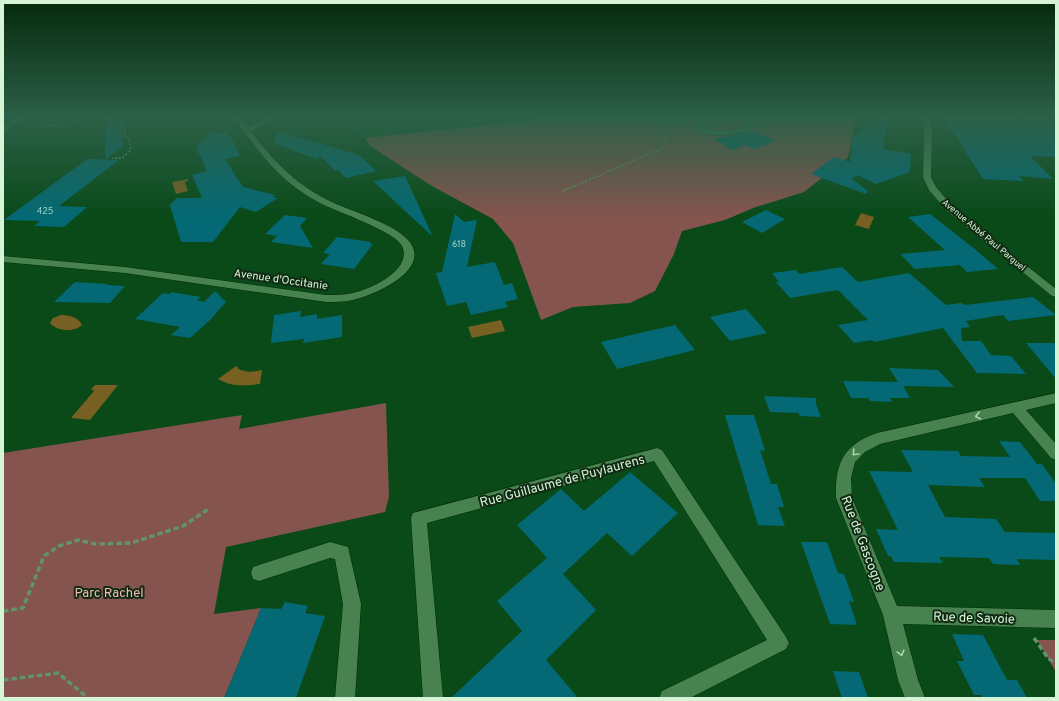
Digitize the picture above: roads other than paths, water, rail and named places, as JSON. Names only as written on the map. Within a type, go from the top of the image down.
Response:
[{"type":"street","name":"Avenue d'Occitanie","points":[[3,260],[114,269],[261,288],[324,298],[351,297],[377,289],[394,278],[405,268],[409,256],[408,245],[397,235],[327,203],[284,175],[272,164],[262,151]]},
{"type":"street","name":"Avenue Abbé Paul Parguel","points":[[928,151],[927,177],[932,188],[950,209],[1056,294]]},
{"type":"street","name":"Rue de Gascogne","points":[[915,698],[908,680],[892,615],[844,498],[843,478],[847,462],[858,449],[877,439],[1056,398]]},
{"type":"street","points":[[1016,408],[1056,454]]},
{"type":"street","name":"Rue Guillaume de Puylaurens","points":[[433,698],[419,518],[657,454],[780,643],[668,698]]},
{"type":"street","points":[[259,573],[330,550],[342,552],[352,604],[345,698]]},
{"type":"street","name":"Rue de Savoie","points":[[892,615],[1056,619]]},
{"type":"park label","name":"Parc Rachel","points":[[109,592]]}]
